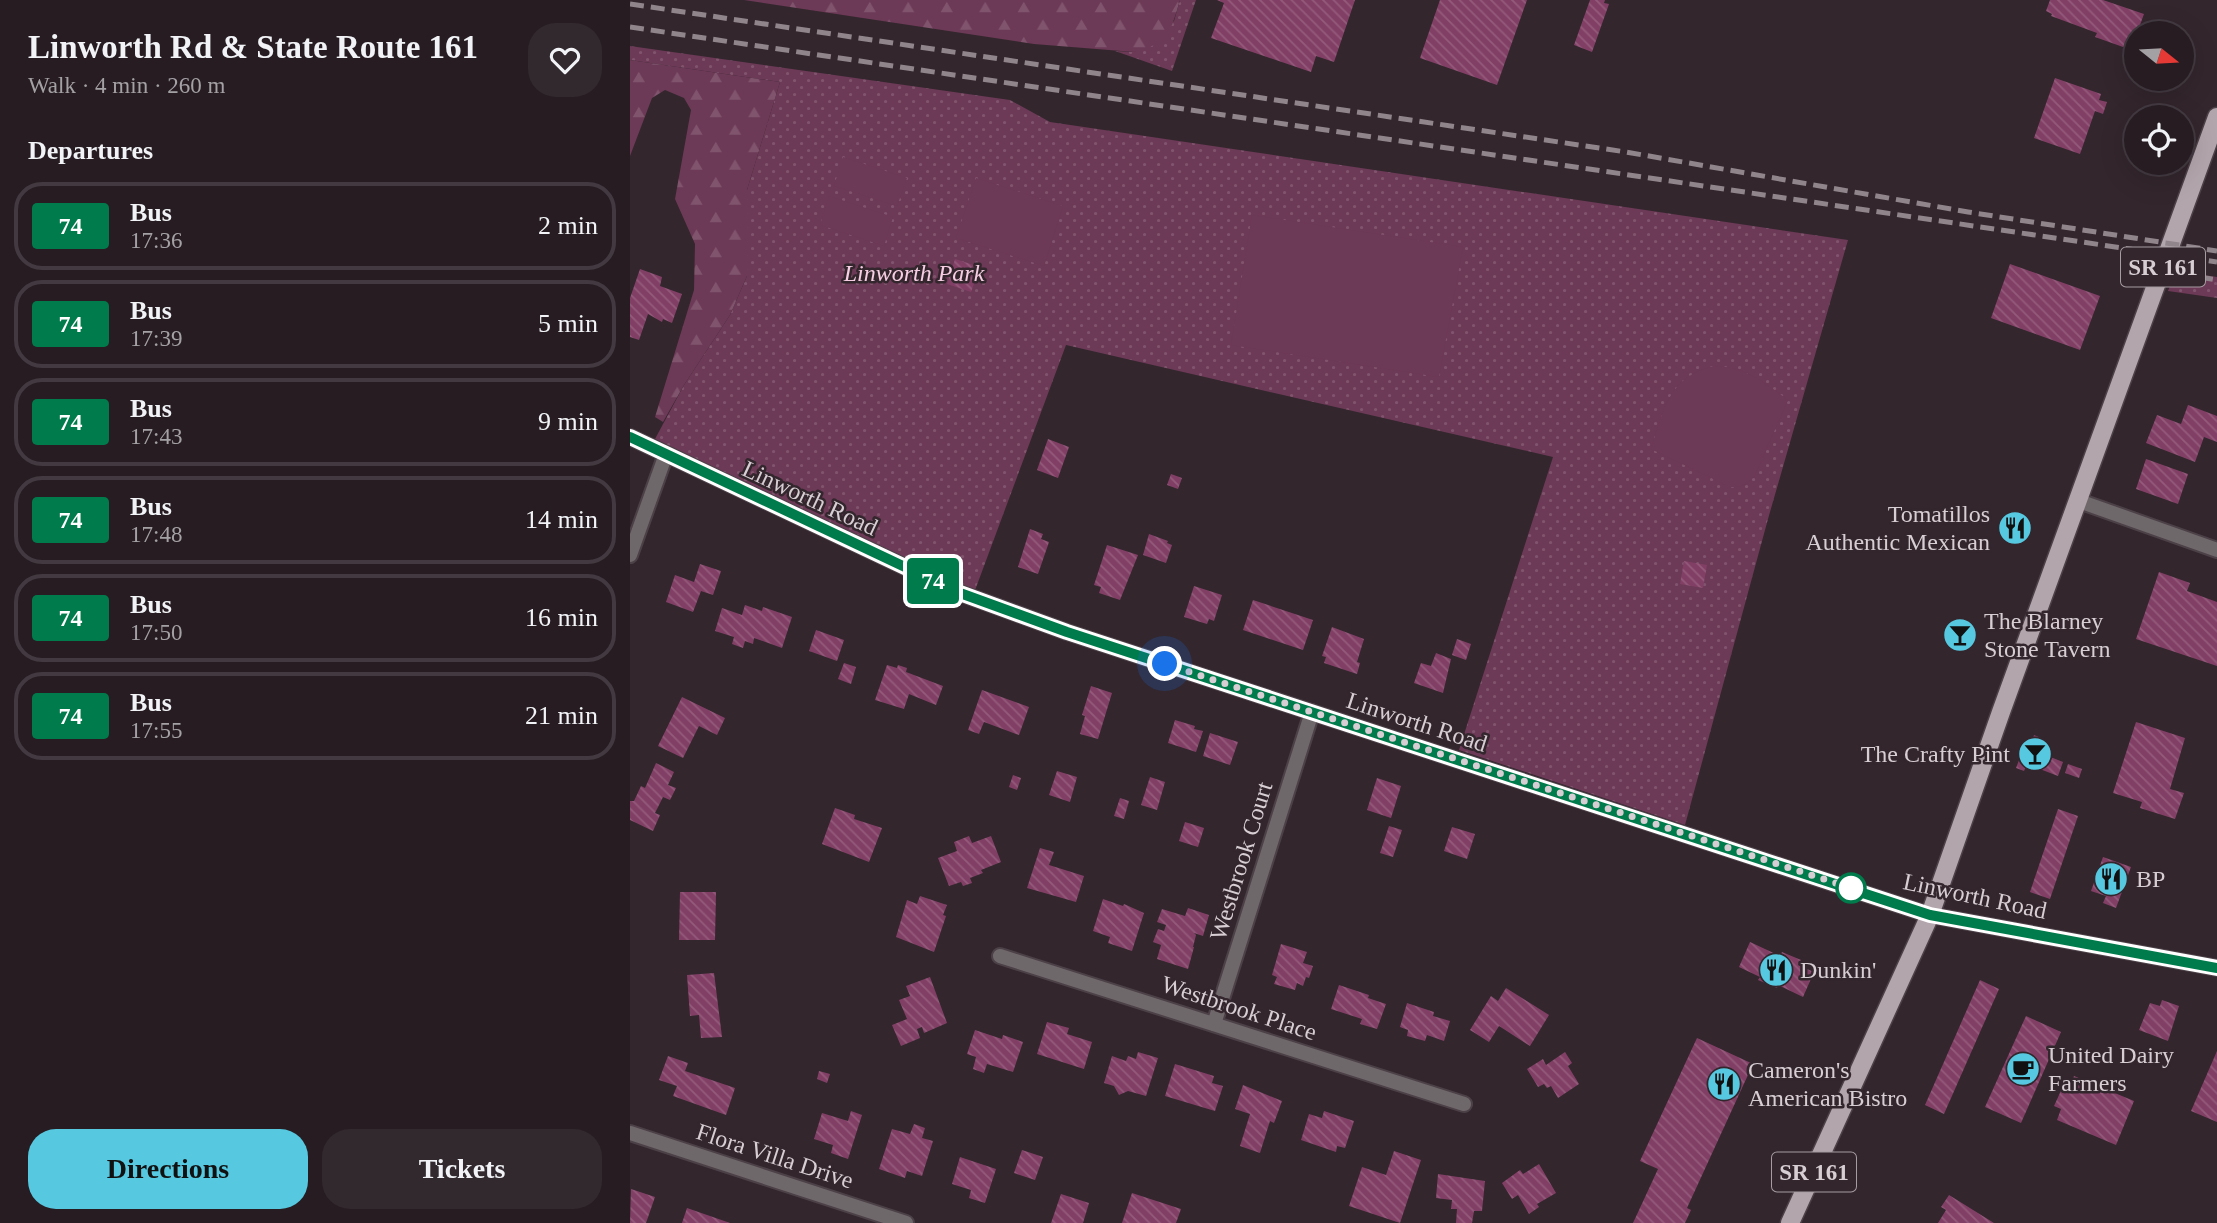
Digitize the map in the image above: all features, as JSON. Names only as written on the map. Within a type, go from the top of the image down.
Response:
[{"type":"main road","name":"SR 161","points":[[1790,1223],[1930,915],[2217,117]]},
{"type":"main road","name":"Linworth Road","points":[[630,437],[835,536],[972,598],[1067,632],[1930,915],[2217,968]]},
{"type":"street","points":[[630,555],[666,454]]},
{"type":"street","points":[[2079,501],[2217,550]]},
{"type":"street","name":"Westbrook Court","points":[[1214,1024],[1312,712]]},
{"type":"street","name":"Westbrook Place","points":[[1000,956],[1464,1104]]},
{"type":"street","name":"Flora Villa Drive","points":[[630,1133],[906,1223]]},
{"type":"green space","points":[[744,0],[1180,0],[1166,35],[1154,45],[1134,52],[1034,44]]},
{"type":"green space","points":[[1180,0],[1196,0],[1172,71],[1115,51],[1134,52],[1174,21]]},
{"type":"green space","name":"Linworth Park","points":[[630,46],[1010,100],[1050,122],[1848,240],[1768,519],[1685,825],[1459,750],[1553,457],[1066,345],[974,593],[655,439],[684,385],[730,315],[747,276],[747,190],[780,82],[630,60]]},
{"type":"green space","points":[[630,60],[780,82],[747,190],[747,276],[730,315],[663,422],[655,417],[694,290],[695,244],[675,199],[691,110],[684,98],[665,90],[652,98],[630,156]]},
{"type":"green space","points":[[843,157],[907,178],[897,206],[834,186]]},
{"type":"green space","points":[[976,178],[1063,206],[1044,266],[956,238]]},
{"type":"green space","points":[[829,196],[893,217],[884,246],[820,225]]},
{"type":"green space","points":[[1252,215],[1463,247],[1439,377],[1231,345]]},
{"type":"green space","points":[[2176,271],[2217,277],[2217,298],[2168,291]]},
{"type":"green space","points":[[1714,366],[1745,372],[1788,400],[1755,475],[1738,487],[1730,487],[1651,449],[1665,408],[1677,387],[1699,371]]},
{"type":"building","points":[[1217,0],[1355,0],[1334,62],[1316,56],[1311,72],[1211,38],[1224,3]]},
{"type":"building","points":[[1440,0],[1527,0],[1497,85],[1420,58]]},
{"type":"building","points":[[1590,0],[1605,0],[1604,3],[1609,4],[1592,52],[1574,45]]},
{"type":"building","points":[[2050,0],[2103,0],[2144,14],[2141,21],[2124,21],[2124,47],[2095,37],[2097,33],[2051,16],[2052,14],[2046,11]]},
{"type":"building","points":[[2055,78],[2101,94],[2099,100],[2107,102],[2103,114],[2095,111],[2080,154],[2034,138]]},
{"type":"building","points":[[955,259],[980,267],[971,292],[947,284]]},
{"type":"building","points":[[2010,264],[2100,296],[2080,350],[1991,318]]},
{"type":"building","points":[[640,269],[662,277],[660,286],[682,294],[672,323],[663,319],[662,322],[648,314],[639,340],[630,337],[630,298]]},
{"type":"building","points":[[2188,405],[2217,416],[2217,442],[2204,437],[2195,462],[2146,443],[2157,415],[2181,424]]},
{"type":"building","points":[[1048,439],[1069,447],[1058,478],[1037,470]]},
{"type":"building","points":[[2146,459],[2188,474],[2178,504],[2136,489]]},
{"type":"building","points":[[1171,474],[1182,478],[1178,489],[1167,485]]},
{"type":"building","points":[[1030,529],[1043,534],[1041,539],[1049,542],[1038,574],[1018,567]]},
{"type":"building","points":[[1149,534],[1172,545],[1166,563],[1143,555]]},
{"type":"building","points":[[1107,545],[1138,555],[1120,600],[1099,593],[1101,587],[1094,585]]},
{"type":"building","points":[[1684,561],[1707,565],[1703,588],[1680,584]]},
{"type":"building","points":[[700,564],[721,571],[713,595],[701,591],[693,612],[666,602],[675,575],[694,582]]},
{"type":"building","points":[[2159,572],[2190,583],[2187,591],[2217,602],[2217,666],[2136,639]]},
{"type":"building","points":[[1194,586],[1222,595],[1214,621],[1209,619],[1207,624],[1184,617]]},
{"type":"building","points":[[1253,600],[1313,620],[1303,650],[1243,630]]},
{"type":"building","points":[[745,605],[762,611],[763,607],[792,617],[782,648],[754,638],[753,644],[745,641],[743,648],[732,644],[734,637],[715,631],[722,608],[742,615]]},
{"type":"building","points":[[1332,627],[1364,639],[1357,662],[1360,663],[1357,674],[1324,663],[1326,657],[1322,656]]},
{"type":"building","points":[[816,630],[844,640],[837,661],[809,651]]},
{"type":"building","points":[[1457,639],[1471,644],[1466,660],[1452,655]]},
{"type":"building","points":[[1436,653],[1451,659],[1443,693],[1414,683],[1421,663],[1431,666]]},
{"type":"building","points":[[844,663],[856,667],[851,684],[838,679]]},
{"type":"building","points":[[887,665],[907,668],[906,672],[943,686],[936,705],[909,694],[904,709],[875,700]]},
{"type":"building","points":[[1091,686],[1112,693],[1098,739],[1080,734],[1085,716],[1082,715]]},
{"type":"building","points":[[982,690],[1029,707],[1019,735],[984,722],[979,734],[968,730]]},
{"type":"building","points":[[682,697],[725,718],[717,735],[699,726],[683,758],[658,746]]},
{"type":"building","points":[[1175,720],[1203,731],[1196,752],[1168,743]]},
{"type":"building","points":[[2136,722],[2185,738],[2170,789],[2184,793],[2175,819],[2140,808],[2142,802],[2113,793]]},
{"type":"building","points":[[1210,733],[1238,742],[1230,765],[1203,756]]},
{"type":"building","name":"The Crafty Pint","points":[[2034,735],[2043,739],[2039,748],[2050,752],[2048,756],[2063,762],[2058,776],[2027,764],[2024,771],[2016,768],[2026,742],[2031,744]]},
{"type":"building","points":[[656,763],[674,772],[668,785],[676,788],[670,800],[663,797],[655,813],[660,815],[653,831],[630,820],[630,801],[634,801],[641,786],[645,788]]},
{"type":"building","points":[[2068,764],[2082,769],[2079,778],[2065,773]]},
{"type":"building","points":[[1057,771],[1077,777],[1070,802],[1049,795]]},
{"type":"building","points":[[1013,775],[1021,778],[1017,790],[1009,787]]},
{"type":"building","points":[[1150,777],[1165,782],[1157,810],[1141,805]]},
{"type":"building","points":[[1377,778],[1401,786],[1391,818],[1367,810]]},
{"type":"building","points":[[1120,798],[1129,801],[1124,819],[1114,816]]},
{"type":"building","points":[[835,808],[855,815],[854,819],[882,828],[869,862],[822,844]]},
{"type":"building","name":"BP","points":[[2058,809],[2078,816],[2050,899],[2030,892]]},
{"type":"building","points":[[1185,822],[1204,828],[1198,847],[1179,841]]},
{"type":"building","points":[[1389,826],[1402,830],[1393,857],[1380,853]]},
{"type":"building","points":[[1452,827],[1475,834],[1467,859],[1444,851]]},
{"type":"building","points":[[969,836],[972,843],[991,836],[1001,862],[981,870],[983,873],[970,878],[972,883],[963,886],[961,882],[949,886],[938,858],[957,851],[954,842]]},
{"type":"building","points":[[1040,848],[1054,852],[1049,865],[1084,876],[1076,902],[1027,888]]},
{"type":"building","name":"BP","points":[[2103,857],[2131,867],[2116,908],[2103,903],[2106,896],[2091,891]]},
{"type":"building","points":[[680,892],[716,892],[715,940],[679,940]]},
{"type":"building","points":[[920,896],[947,905],[934,952],[896,937],[907,900],[917,904]]},
{"type":"building","points":[[1103,899],[1144,913],[1132,951],[1108,943],[1110,937],[1093,931]]},
{"type":"building","points":[[1188,908],[1209,915],[1203,936],[1194,933],[1194,947],[1188,969],[1157,959],[1161,945],[1153,942],[1158,929],[1164,931],[1166,925],[1157,922],[1162,909],[1185,916]]},
{"type":"building","name":"Dunkin'","points":[[1750,942],[1780,956],[1782,952],[1801,960],[1798,965],[1814,972],[1803,997],[1778,985],[1777,988],[1758,980],[1760,977],[1739,967]]},
{"type":"building","points":[[1281,944],[1307,952],[1303,963],[1313,966],[1303,986],[1297,983],[1295,990],[1274,984],[1277,977],[1272,975]]},
{"type":"building","points":[[714,973],[722,1037],[701,1038],[699,1015],[690,1016],[687,975]]},
{"type":"building","points":[[930,977],[947,1023],[924,1033],[922,1027],[917,1029],[920,1038],[901,1046],[892,1025],[907,1019],[899,1000],[910,996],[906,986]]},
{"type":"building","name":"United Dairy Farmers","points":[[1980,980],[1999,989],[1944,1114],[1925,1105]]},
{"type":"building","points":[[1339,985],[1386,1004],[1377,1029],[1360,1024],[1362,1019],[1331,1009]]},
{"type":"building","points":[[1506,988],[1549,1015],[1530,1046],[1499,1026],[1489,1042],[1470,1030],[1491,996],[1498,1001]]},
{"type":"building","points":[[2162,1000],[2179,1006],[2168,1041],[2139,1030],[2150,1003],[2160,1006]]},
{"type":"building","points":[[1407,1003],[1434,1012],[1433,1016],[1450,1021],[1444,1041],[1427,1035],[1425,1041],[1407,1036],[1408,1030],[1400,1027]]},
{"type":"building","name":"United Dairy Farmers","points":[[2026,1016],[2061,1032],[2021,1123],[1985,1107]]},
{"type":"building","points":[[1047,1022],[1069,1028],[1067,1034],[1092,1042],[1084,1069],[1037,1054]]},
{"type":"building","points":[[975,1030],[1002,1039],[1003,1035],[1023,1042],[1013,1072],[987,1064],[984,1073],[973,1069],[976,1057],[967,1054]]},
{"type":"building","points":[[1697,1038],[1753,1064],[1687,1208],[1691,1210],[1685,1223],[1633,1223],[1658,1169],[1640,1161]]},
{"type":"building","points":[[2217,1051],[2217,1122],[2191,1111]]},
{"type":"building","points":[[1138,1052],[1158,1058],[1146,1096],[1128,1091],[1119,1095],[1114,1086],[1104,1083],[1112,1056],[1126,1061],[1128,1056],[1136,1059]]},
{"type":"building","points":[[1565,1052],[1572,1063],[1568,1066],[1579,1084],[1558,1098],[1551,1086],[1547,1088],[1544,1084],[1538,1087],[1527,1069],[1543,1059],[1546,1065]]},
{"type":"building","points":[[668,1056],[688,1063],[685,1071],[735,1088],[726,1115],[673,1096],[677,1086],[659,1080]]},
{"type":"building","points":[[1175,1064],[1214,1076],[1212,1083],[1223,1086],[1215,1111],[1165,1096]]},
{"type":"building","points":[[819,1071],[830,1074],[827,1083],[817,1079]]},
{"type":"building","points":[[2074,1076],[2134,1101],[2116,1145],[2057,1120],[2061,1109],[2054,1106],[2064,1084],[2070,1087]]},
{"type":"building","points":[[1243,1085],[1282,1101],[1274,1123],[1270,1121],[1260,1153],[1240,1146],[1250,1114],[1235,1109]]},
{"type":"building","points":[[851,1111],[862,1115],[848,1159],[831,1153],[833,1145],[814,1139],[822,1113],[848,1121]]},
{"type":"building","points":[[1324,1111],[1354,1121],[1345,1148],[1337,1146],[1336,1152],[1301,1140],[1309,1114],[1322,1118]]},
{"type":"building","points":[[914,1124],[925,1128],[922,1138],[933,1141],[922,1176],[907,1171],[905,1178],[879,1169],[892,1129],[910,1134]]},
{"type":"building","points":[[1022,1150],[1043,1157],[1035,1180],[1014,1173]]},
{"type":"building","points":[[1394,1151],[1421,1160],[1400,1223],[1349,1206],[1362,1167],[1386,1175]]},
{"type":"building","points":[[960,1157],[996,1169],[985,1203],[969,1198],[971,1190],[952,1184]]},
{"type":"building","points":[[1539,1164],[1556,1193],[1537,1204],[1539,1207],[1529,1214],[1518,1195],[1512,1199],[1502,1183],[1520,1170],[1523,1174]]},
{"type":"building","points":[[1438,1174],[1485,1181],[1482,1211],[1474,1211],[1472,1223],[1456,1223],[1457,1209],[1451,1209],[1452,1200],[1436,1198]]},
{"type":"building","points":[[631,1189],[655,1197],[646,1223],[630,1223]]},
{"type":"building","points":[[1132,1193],[1181,1209],[1176,1223],[1122,1223]]},
{"type":"building","points":[[1061,1194],[1089,1203],[1083,1223],[1051,1223]]},
{"type":"building","points":[[1949,1195],[1994,1223],[1938,1223],[1946,1210],[1941,1207]]},
{"type":"building","points":[[687,1208],[730,1223],[682,1223]]},
{"type":"railway","points":[[630,4],[1626,152],[1968,212],[2217,251]]},
{"type":"railway","points":[[630,27],[2217,262]]},
{"type":"railway","points":[[2199,277],[2217,280]]},
{"type":"bus line","name":"74","points":[[630,437],[960,593],[1067,632],[1930,915],[2217,968]]},
{"type":"place","name":"Tomatillos Authentic Mexican","points":[[2015,528]]},
{"type":"place","name":"The Blarney Stone Tavern","points":[[1960,635]]},
{"type":"place","name":"The Crafty Pint","points":[[2035,754]]},
{"type":"place","name":"BP","points":[[2111,879]]},
{"type":"place","name":"Dunkin'","points":[[1776,970]]},
{"type":"place","name":"United Dairy Farmers","points":[[2023,1069]]},
{"type":"place","name":"Cameron's American Bistro","points":[[1724,1084]]},
{"type":"route","points":[[1165,664],[1851,888]]}]
